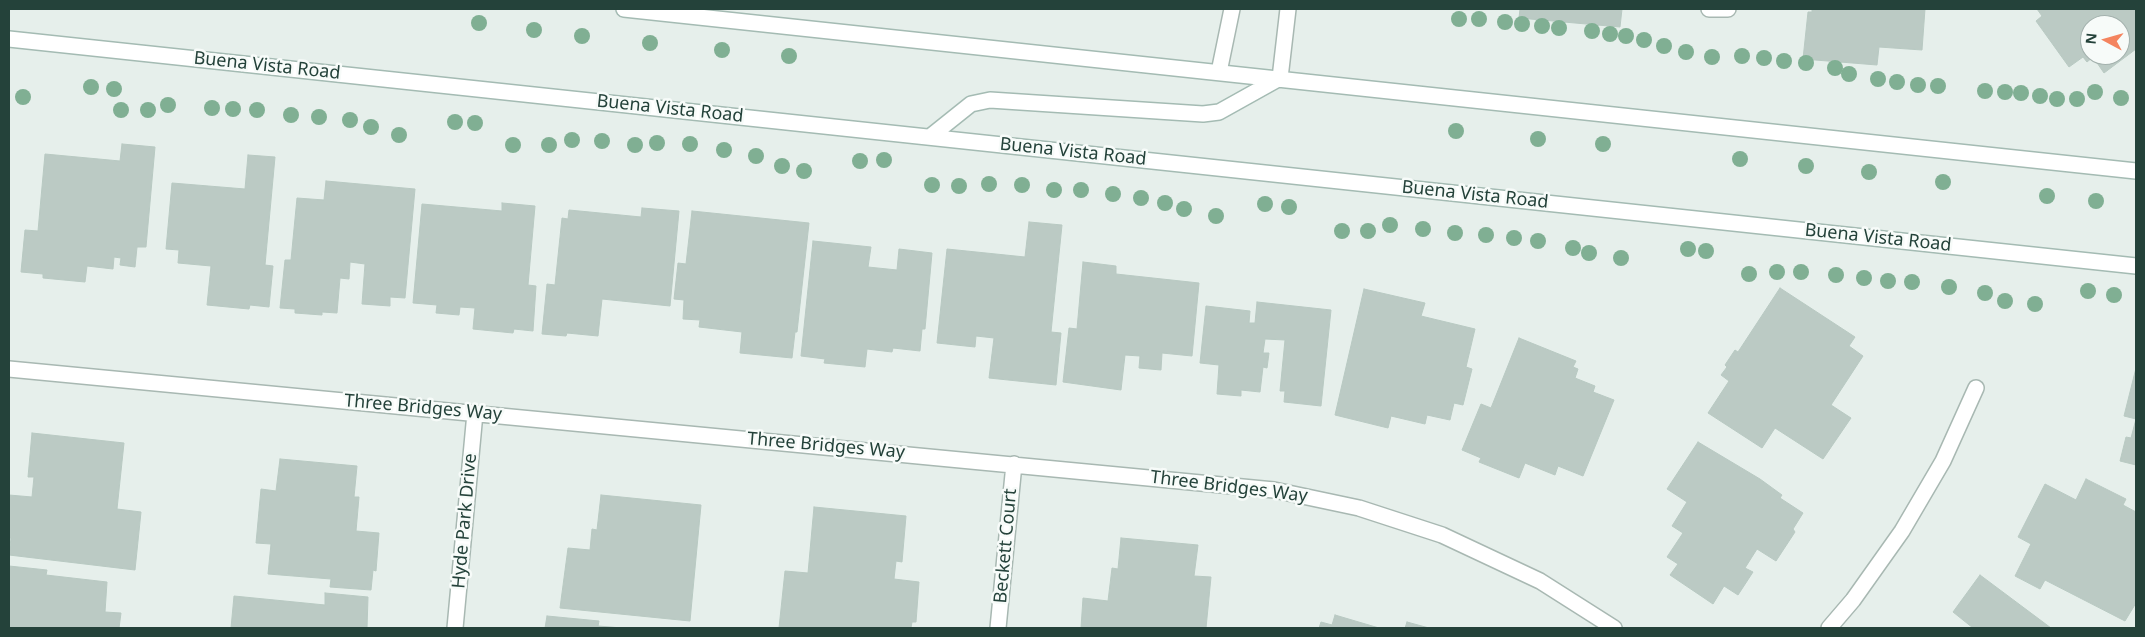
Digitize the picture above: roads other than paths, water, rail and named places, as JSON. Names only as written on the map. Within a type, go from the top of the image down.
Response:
[{"type":"main road","points":[[624,9],[2136,171]]},
{"type":"main road","points":[[1219,72],[1232,9]]},
{"type":"main road","points":[[1280,78],[1288,9]]},
{"type":"main road","points":[[1709,9],[1728,9]]},
{"type":"main road","name":"Buena Vista Road","points":[[9,39],[2136,266]]},
{"type":"main road","points":[[931,136],[971,104],[990,100],[1203,114],[1219,112],[1280,78]]},
{"type":"main road","name":"Three Bridges Way","points":[[9,369],[1274,490],[1359,508],[1442,535],[1540,582],[1614,628]]},
{"type":"main road","points":[[1830,628],[1853,600],[1902,532],[1943,461],[1976,388]]},
{"type":"main road","name":"Hyde Park Drive","points":[[455,628],[475,413]]},
{"type":"main road","name":"Beckett Court","points":[[998,628],[1014,464]]}]
